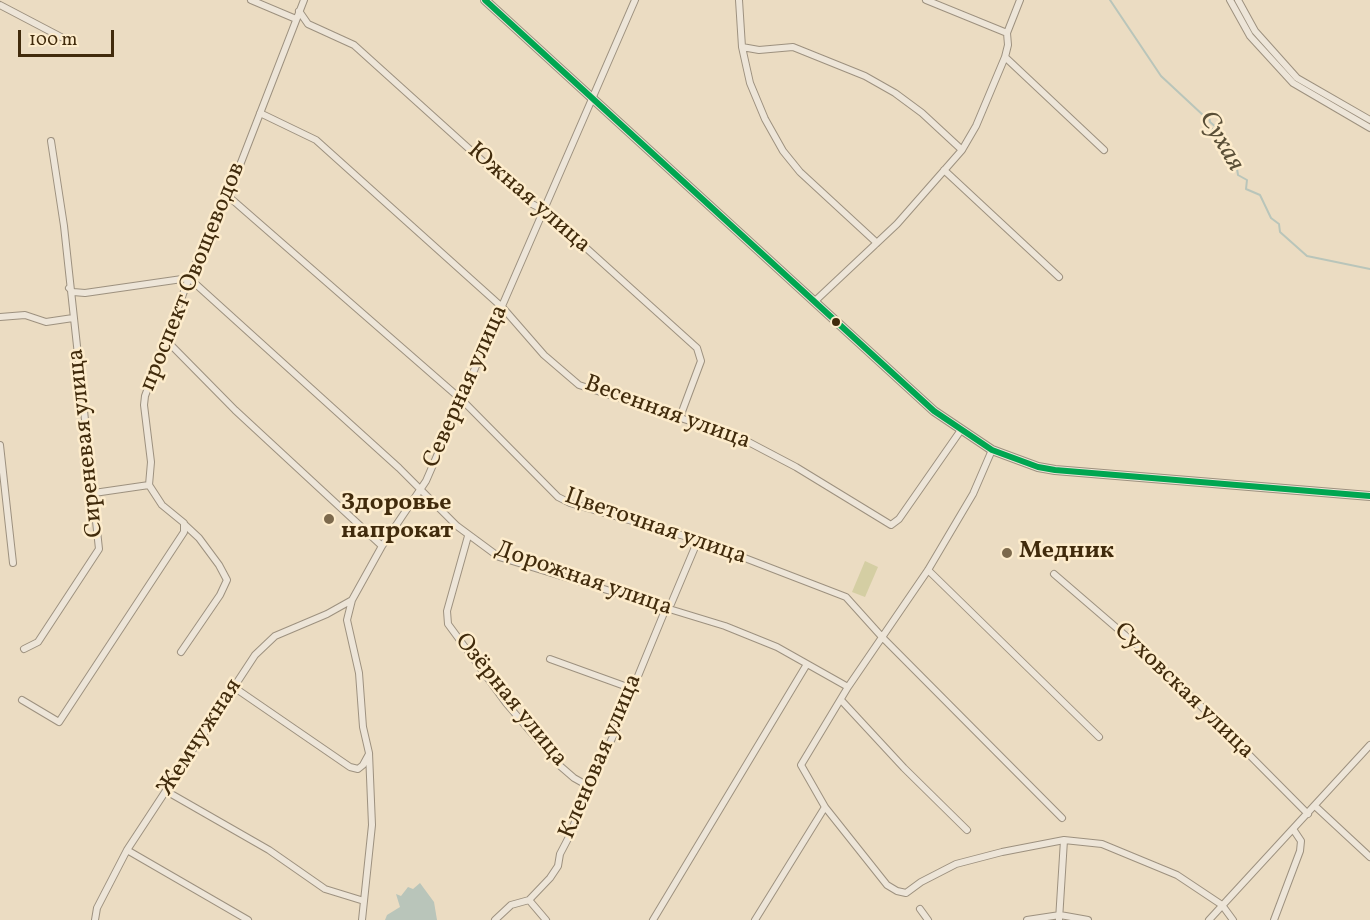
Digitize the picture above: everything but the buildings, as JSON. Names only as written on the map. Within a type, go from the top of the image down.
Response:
[{"type":"street","points":[[251,0],[296,19]]},
{"type":"street","name":"проспект Овощеводов","points":[[148,485],[151,462],[144,405],[152,372],[189,278],[228,196],[304,0]]},
{"type":"street","points":[[485,0],[934,411],[992,450],[1038,467],[1054,470],[1370,496]]},
{"type":"street","name":"Северная улица","points":[[362,920],[372,825],[369,753],[363,727],[359,673],[347,620],[352,600],[382,546],[426,481],[635,0]]},
{"type":"street","points":[[739,0],[742,47],[750,82],[765,119],[783,151],[800,172],[877,243]]},
{"type":"street","points":[[926,0],[1007,33]]},
{"type":"street","points":[[814,302],[897,224],[962,150],[976,126],[1005,57],[1008,45],[1007,33],[1020,0]]},
{"type":"street","points":[[1230,0],[1250,36],[1293,83],[1370,128]]},
{"type":"street","points":[[1238,0],[1255,31],[1297,78],[1370,120]]},
{"type":"street","points":[[0,4],[61,37]]},
{"type":"street","name":"Южная улица","points":[[300,12],[308,24],[354,45],[528,202],[544,210],[697,348],[701,361],[680,417]]},
{"type":"street","points":[[742,47],[759,50],[794,47],[865,76],[895,93],[922,113],[962,150]]},
{"type":"street","points":[[1005,57],[1104,150]]},
{"type":"street","name":"Весенняя улица","points":[[260,112],[316,140],[502,308],[544,355],[579,385],[738,437],[796,467],[891,525],[899,519],[961,430]]},
{"type":"street","name":"Сиреневая улица","points":[[24,649],[38,642],[99,549],[64,226],[51,141]]},
{"type":"street","points":[[944,170],[1059,277]]},
{"type":"street","name":"Цветочная улица","points":[[228,196],[462,401],[558,497],[570,503],[698,540],[846,597],[882,637],[1062,818]]},
{"type":"street","points":[[69,288],[73,292],[85,293],[189,278]]},
{"type":"street","name":"Дорожная улица","points":[[189,278],[391,460],[468,536],[499,557],[725,626],[777,647],[848,687]]},
{"type":"street","points":[[0,317],[25,315],[46,322],[73,318]]},
{"type":"street","points":[[166,340],[235,410],[382,546]]},
{"type":"street","points":[[0,445],[13,563]]},
{"type":"street","points":[[992,450],[973,494],[928,570],[848,687],[801,765],[825,807],[887,885],[897,891],[906,893],[921,882],[956,864],[1064,840],[1102,844],[1177,875],[1222,906],[1233,920]]},
{"type":"street","points":[[94,493],[148,485],[162,505],[199,538],[219,565],[227,580],[220,595],[181,652]]},
{"type":"street","points":[[22,700],[59,722],[184,532],[184,523]]},
{"type":"street","name":"Озёрная улица","points":[[468,536],[447,611],[448,624],[506,703],[559,765],[574,778],[590,787]]},
{"type":"street","name":"Кленовая улица","points":[[495,920],[511,905],[529,900],[558,866],[560,855],[666,608],[671,604],[698,540]]},
{"type":"street","points":[[928,570],[1099,737]]},
{"type":"street","name":"Суховская улица","points":[[1054,574],[1162,667],[1308,814]]},
{"type":"street","name":"Жемчужная","points":[[95,920],[97,908],[127,850],[255,655],[275,636],[327,614],[352,600]]},
{"type":"street","points":[[550,658],[633,689]]},
{"type":"street","points":[[652,920],[807,664]]},
{"type":"street","points":[[235,688],[350,767],[357,769],[363,765],[369,753]]},
{"type":"street","points":[[841,700],[904,768],[967,830]]},
{"type":"street","points":[[1209,920],[1370,745]]},
{"type":"street","points":[[166,791],[288,864],[325,889],[364,901]]},
{"type":"street","points":[[1315,806],[1370,857]]},
{"type":"street","points":[[754,920],[825,807]]},
{"type":"street","points":[[1274,920],[1300,851],[1301,841],[1293,830]]},
{"type":"street","points":[[1059,917],[1064,840]]},
{"type":"street","points":[[127,850],[248,920]]},
{"type":"street","points":[[529,900],[546,920]]},
{"type":"street","points":[[920,909],[928,920]]},
{"type":"street","points":[[1027,920],[1059,917],[1088,920]]},
{"type":"shaded area","points":[[865,561],[878,567],[865,597],[852,592]]},
{"type":"shaded area","points":[[420,883],[434,902],[437,920],[385,920],[387,915],[400,907],[396,894],[401,896],[408,887],[413,889]]},
{"type":"waterway","name":"Сухая","points":[[1110,0],[1161,76],[1204,116],[1209,117],[1210,122],[1217,128],[1208,130],[1215,133],[1214,138],[1218,140],[1226,159],[1236,162],[1238,175],[1247,180],[1246,189],[1260,195],[1271,218],[1279,224],[1280,232],[1307,256],[1370,269]]},
{"type":"transit line","points":[[485,0],[934,411],[992,450],[1038,467],[1055,470],[1370,496]]},
{"type":"place","name":"Здоровье напрокат","points":[[329,519]]},
{"type":"place","name":"Медник","points":[[1007,553]]}]
